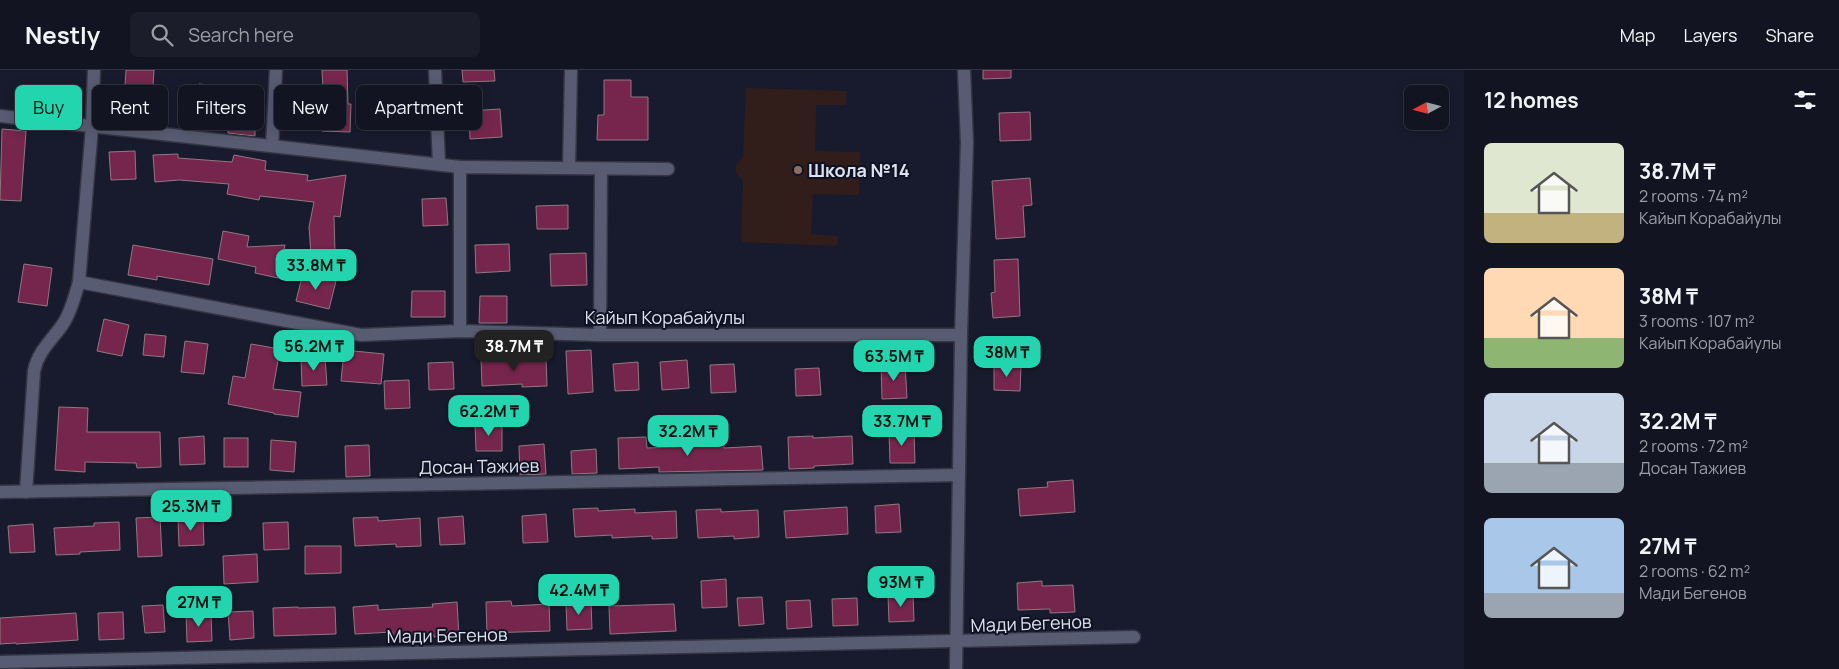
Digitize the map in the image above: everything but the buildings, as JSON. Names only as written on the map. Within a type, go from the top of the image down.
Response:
[{"type":"street","points":[[93,85],[94,70]]},
{"type":"street","points":[[272,146],[276,70]]},
{"type":"street","points":[[434,70],[439,164]]},
{"type":"street","points":[[569,168],[571,70]]},
{"type":"street","points":[[956,669],[961,335],[967,143],[964,70]]},
{"type":"street","points":[[0,116],[92,127],[79,282],[72,306],[64,322],[36,359],[26,492]]},
{"type":"street","points":[[120,130],[460,167],[668,169]]},
{"type":"street","points":[[460,167],[460,331]]},
{"type":"street","points":[[600,335],[601,169]]},
{"type":"street","name":"Кайып Корабайулы","points":[[79,282],[361,335],[460,331],[600,335],[961,335]]},
{"type":"street","name":"Досан Тажиев","points":[[0,492],[959,475]]},
{"type":"street","name":"Мади Бегенов","points":[[0,662],[1134,637]]},
{"type":"shaded area","name":"Школа №14","points":[[746,88],[847,91],[846,105],[816,105],[815,151],[860,152],[859,195],[813,194],[811,234],[838,236],[837,246],[741,242],[743,180],[736,174],[736,165],[743,157]]},
{"type":"place","name":"Школа №14","points":[[798,170]]}]
